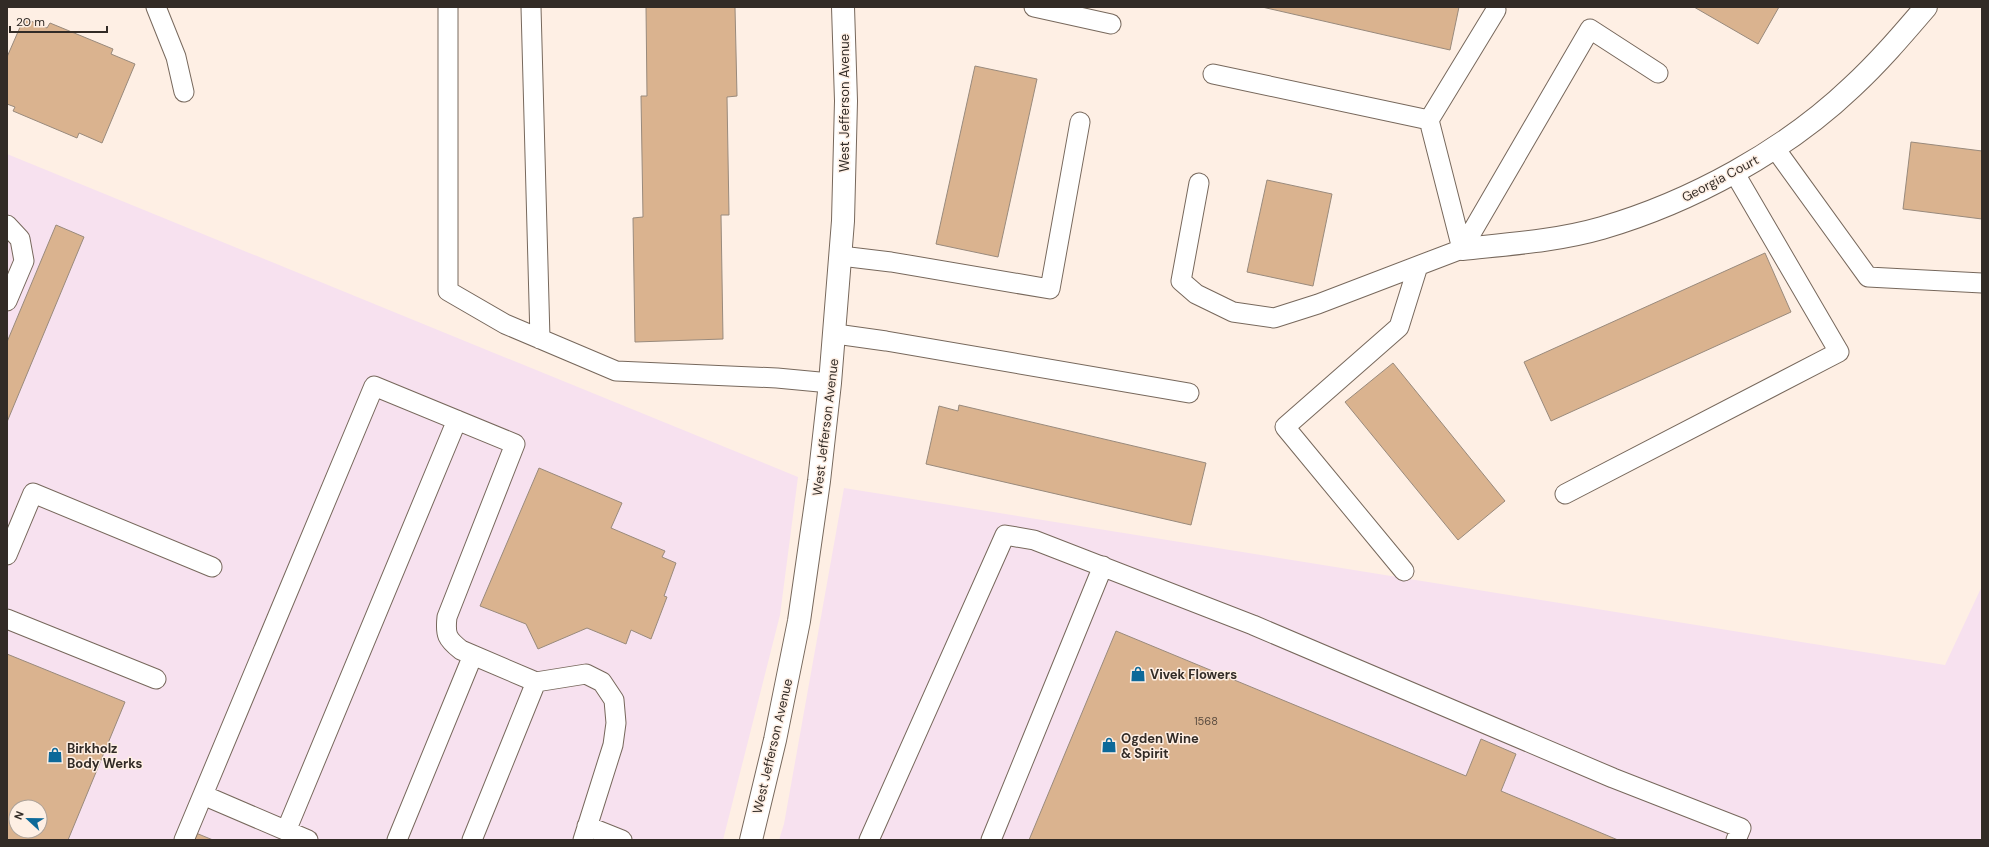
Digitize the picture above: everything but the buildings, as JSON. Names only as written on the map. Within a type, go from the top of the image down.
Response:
[{"type":"street","name":"West Jefferson Avenue","points":[[751,840],[775,740],[799,621],[819,481],[836,334],[843,221],[846,101],[843,7]]},
{"type":"street","name":"Georgia Court","points":[[1462,249],[1557,238],[1602,228],[1659,208],[1697,192],[1734,172],[1815,119],[1851,88],[1888,52],[1926,7]]},
{"type":"lane","points":[[156,7],[176,56],[184,92]]},
{"type":"lane","points":[[448,7],[448,291],[505,324],[616,371],[777,378],[830,383]]},
{"type":"lane","points":[[531,7],[540,339]]},
{"type":"lane","points":[[1034,7],[1111,24]]},
{"type":"lane","points":[[1462,249],[1429,120],[1496,10]]},
{"type":"lane","points":[[1199,183],[1181,281],[1196,294],[1233,312],[1274,318],[1318,304],[1462,249],[1590,29],[1658,73]]},
{"type":"lane","points":[[1213,74],[1429,120]]},
{"type":"lane","points":[[841,256],[891,262],[1050,289],[1080,122]]},
{"type":"lane","points":[[1774,147],[1868,277],[1982,283]]},
{"type":"lane","points":[[1565,494],[1839,352],[1734,172]]},
{"type":"lane","points":[[7,225],[20,239],[24,261],[7,301]]},
{"type":"lane","points":[[1404,571],[1285,428],[1398,327],[1418,266]]},
{"type":"lane","points":[[836,334],[886,341],[1189,393]]},
{"type":"lane","points":[[184,840],[374,386],[515,444],[447,617],[445,631],[450,641],[461,650],[536,682],[586,674],[602,682],[614,700],[616,723],[613,745],[585,833],[622,840]]},
{"type":"lane","points":[[286,830],[457,420]]},
{"type":"lane","points":[[7,555],[33,493],[212,567]]},
{"type":"lane","points":[[869,840],[1005,535],[1034,540],[1253,625],[1614,778],[1741,828],[1736,840]]},
{"type":"lane","points":[[991,840],[1103,566]]},
{"type":"lane","points":[[7,619],[156,679]]},
{"type":"lane","points":[[397,840],[473,655]]},
{"type":"lane","points":[[472,840],[536,682]]},
{"type":"lane","points":[[203,795],[308,840]]},
{"type":"shaded area","points":[[7,154],[798,477],[780,615],[723,840],[7,840]]},
{"type":"shaded area","points":[[844,488],[1945,665],[1982,586],[1982,840],[779,840],[784,824]]},
{"type":"place","name":"Vivek Flowers","points":[[1138,674]]},
{"type":"place","name":"Ogden Wine & Spirit","points":[[1109,745]]},
{"type":"place","name":"Birkholz Body Werks","points":[[55,755]]}]
